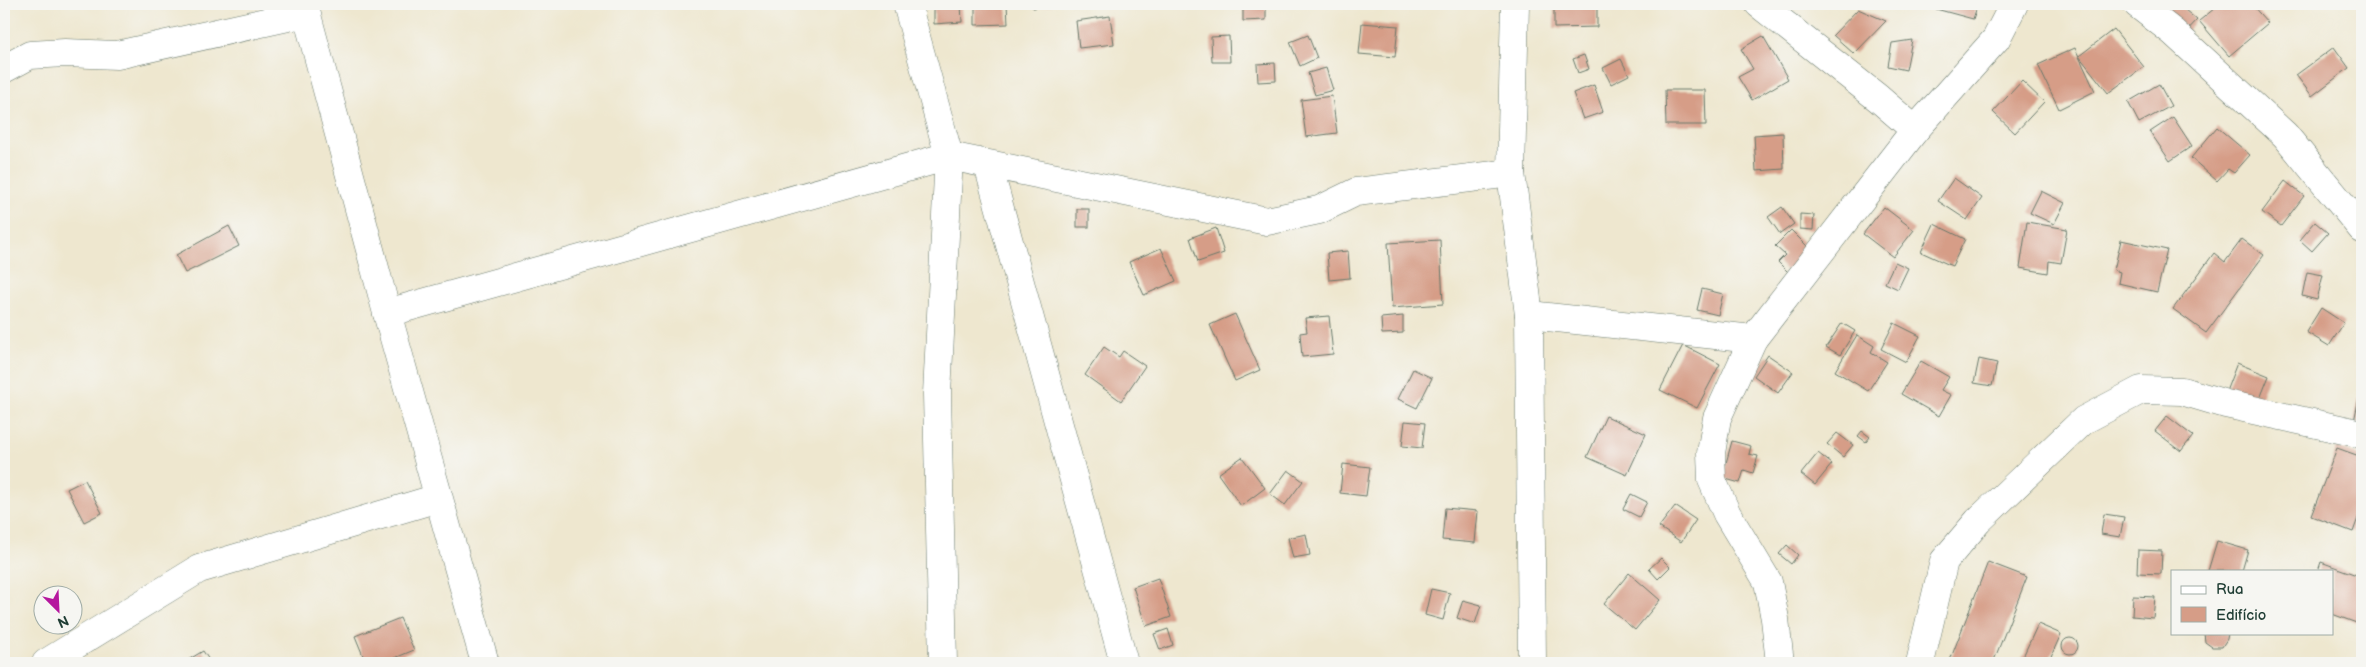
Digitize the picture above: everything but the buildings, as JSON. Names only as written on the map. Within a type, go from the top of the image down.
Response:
[{"type":"street","points":[[907,4],[948,156],[937,394],[943,663]]},
{"type":"street","points":[[1515,4],[1511,173],[1529,315],[1532,663]]},
{"type":"street","points":[[1759,4],[1878,98],[1915,130]]},
{"type":"street","points":[[1780,663],[1775,619],[1768,582],[1727,514],[1712,480],[1711,453],[1717,418],[1753,339],[1915,130],[1996,39],[2014,4]]},
{"type":"street","points":[[2137,4],[2173,32],[2285,135],[2362,229]]},
{"type":"street","points":[[4,69],[30,55],[65,53],[117,55],[305,8],[387,313],[485,663]]},
{"type":"street","points":[[387,313],[948,156],[1267,221],[1319,210],[1356,192],[1511,173]]},
{"type":"street","points":[[988,165],[1124,663]]},
{"type":"street","points":[[1529,315],[1753,339]]},
{"type":"street","points":[[1920,663],[1944,561],[1978,521],[2084,420],[2141,390],[2182,391],[2226,404],[2362,434]]},
{"type":"street","points":[[46,663],[199,569],[438,498]]}]
